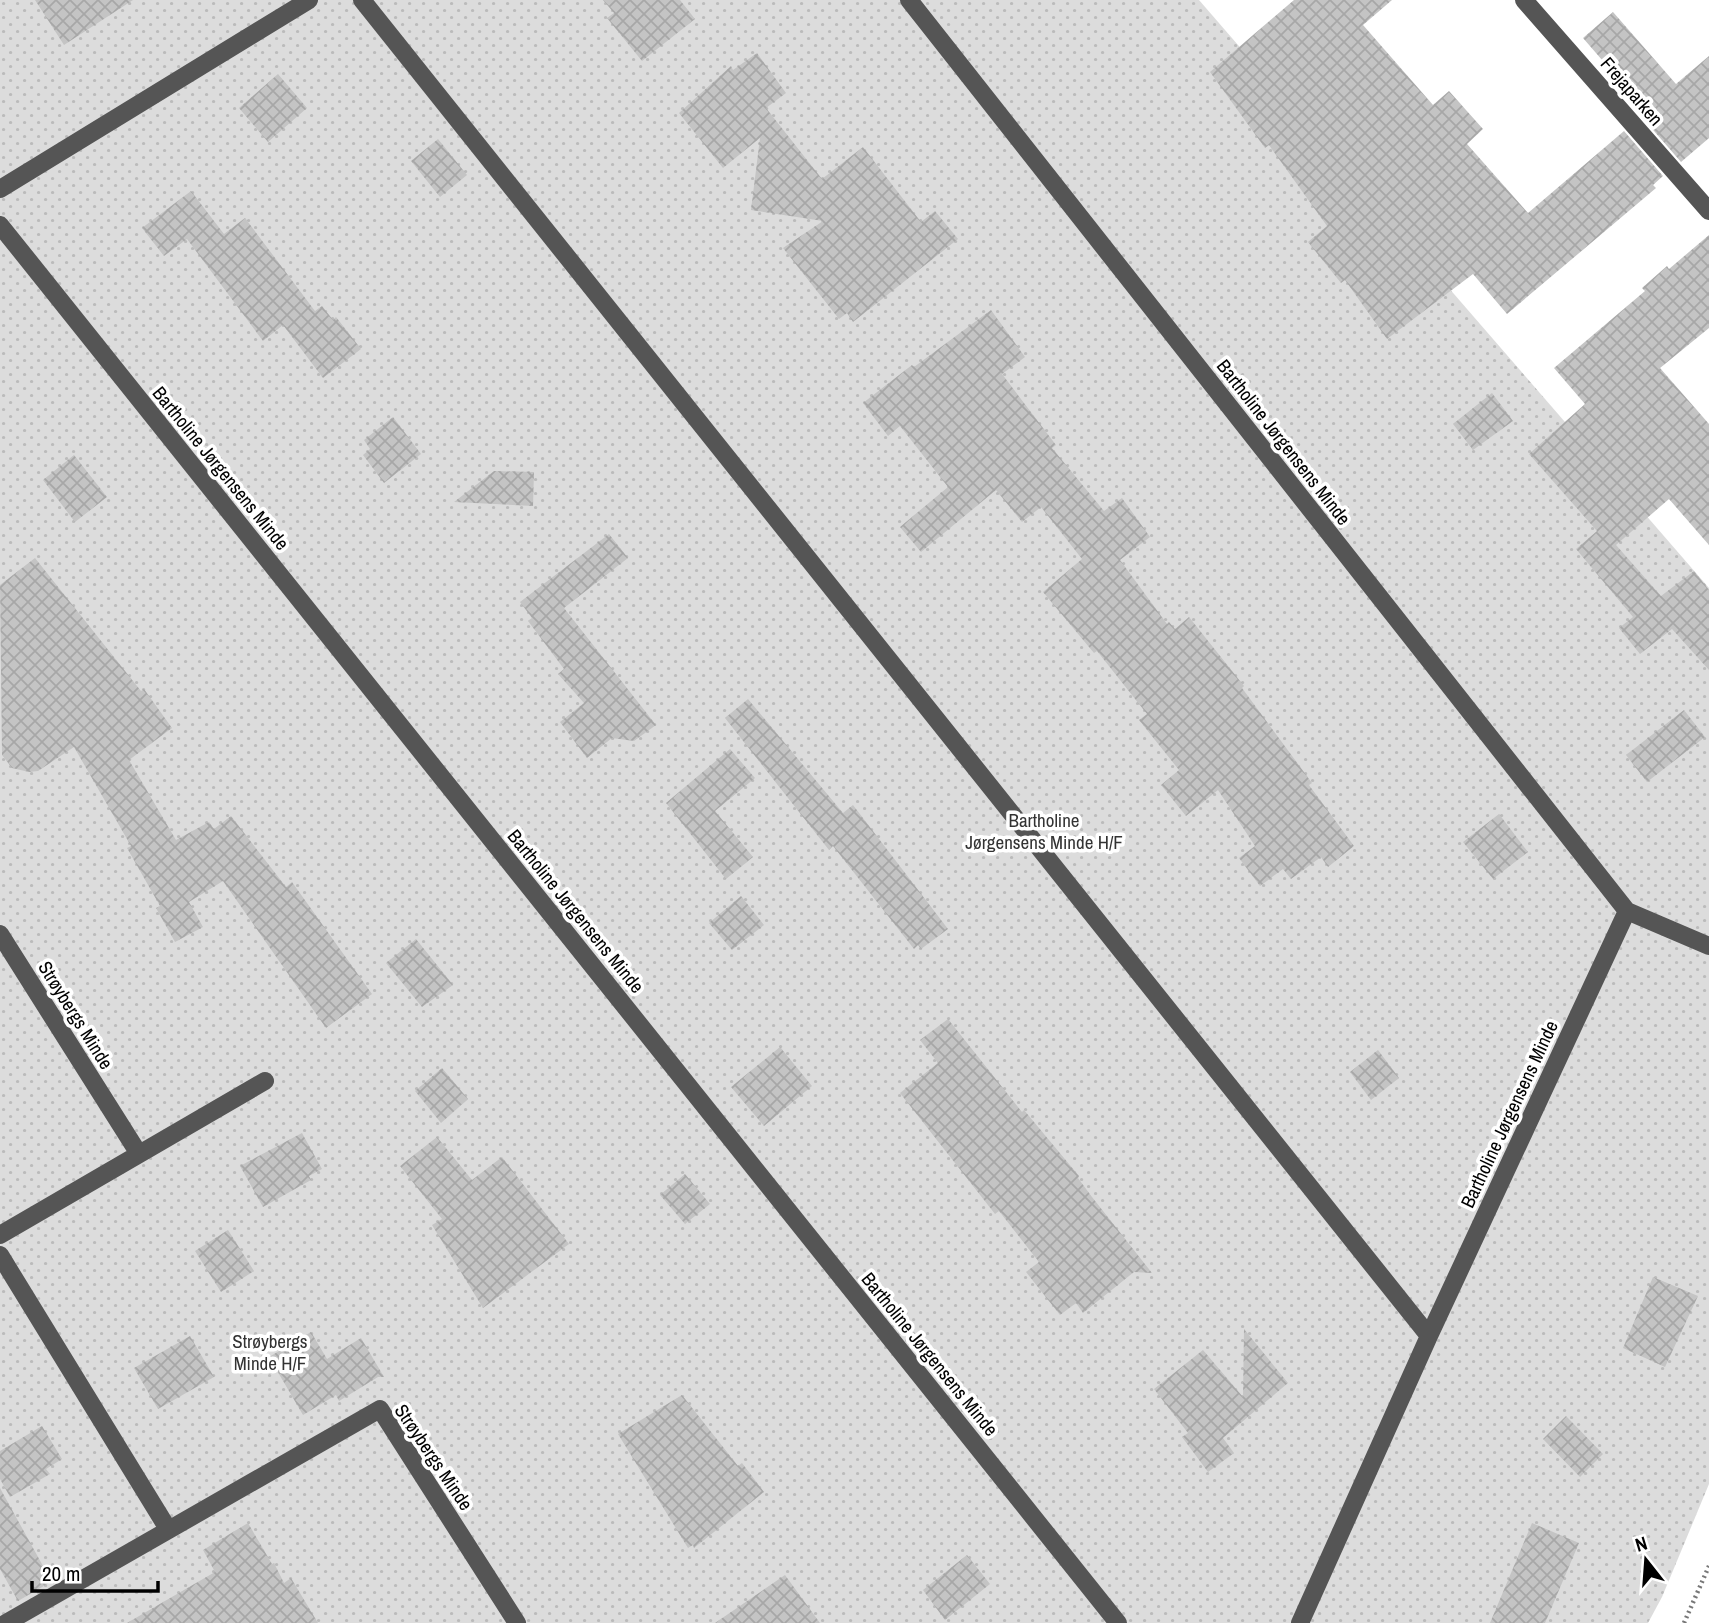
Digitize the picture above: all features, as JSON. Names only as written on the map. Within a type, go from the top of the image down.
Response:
[{"type":"street","points":[[0,189],[309,0]]},
{"type":"street","points":[[362,0],[1429,1336]]},
{"type":"street","name":"Bartholine Jørgensens Minde","points":[[909,0],[1627,911],[1709,946]]},
{"type":"street","name":"Frejaparken","points":[[1524,0],[1709,211]]},
{"type":"street","name":"Bartholine Jørgensens Minde","points":[[0,225],[1118,1623]]},
{"type":"street","name":"Bartholine Jørgensens Minde","points":[[1300,1623],[1429,1336],[1627,911]]},
{"type":"street","name":"Strøybergs Minde","points":[[0,934],[139,1154]]},
{"type":"street","points":[[0,1235],[265,1081]]},
{"type":"street","points":[[0,1255],[168,1529]]},
{"type":"street","name":"Strøybergs Minde","points":[[6,1623],[380,1409],[517,1623]]},
{"type":"path","points":[[1684,1623],[1709,1566]]},
{"type":"green space","name":"Bartholine Jørgensens Minde H/F","points":[[0,0],[1199,0],[1709,588],[1709,1484],[1662,1597],[1648,1623],[0,1623]]},
{"type":"building","points":[[35,0],[133,0],[64,45]]},
{"type":"building","points":[[603,0],[680,0],[695,19],[642,61],[607,18],[614,13]]},
{"type":"building","points":[[1294,0],[1392,0],[1363,25],[1433,105],[1449,91],[1483,129],[1467,144],[1528,213],[1624,131],[1663,176],[1653,185],[1656,188],[1507,314],[1473,274],[1387,339],[1345,280],[1341,283],[1308,242],[1327,226],[1269,145],[1265,148],[1210,72]]},
{"type":"building","points":[[1613,12],[1676,84],[1709,56],[1709,138],[1681,162],[1641,116],[1647,112],[1583,38]]},
{"type":"building","points":[[757,53],[786,93],[766,108],[822,179],[863,147],[921,222],[935,211],[958,239],[853,322],[847,313],[839,319],[783,248],[823,221],[751,210],[760,138],[723,168],[679,113],[731,66],[733,70]]},
{"type":"building","points":[[278,74],[307,108],[268,142],[239,108]]},
{"type":"building","points":[[438,139],[467,175],[440,197],[411,161]]},
{"type":"building","points":[[191,191],[224,234],[245,218],[315,311],[322,306],[333,320],[336,317],[361,349],[323,378],[283,325],[263,341],[187,239],[164,256],[142,228]]},
{"type":"building","points":[[1709,235],[1709,328],[1660,368],[1709,424],[1709,545],[1669,499],[1616,545],[1661,596],[1694,571],[1709,590],[1709,670],[1672,629],[1640,654],[1619,628],[1633,617],[1576,549],[1597,531],[1529,454],[1585,404],[1554,368],[1645,291],[1642,288],[1667,266],[1669,269]]},
{"type":"building","points":[[991,310],[1025,357],[1002,374],[1056,445],[1052,448],[1104,511],[1122,498],[1150,537],[1120,560],[1167,624],[1169,622],[1175,629],[1189,617],[1244,686],[1242,688],[1312,783],[1309,785],[1354,846],[1328,867],[1321,857],[1291,879],[1283,869],[1260,886],[1239,858],[1255,846],[1218,790],[1186,816],[1161,785],[1179,770],[1139,720],[1147,714],[1097,651],[1094,653],[1043,592],[1082,559],[1041,507],[1022,522],[996,490],[921,552],[900,527],[948,487],[900,426],[888,436],[863,403]]},
{"type":"building","points":[[1492,393],[1513,421],[1473,450],[1453,424]]},
{"type":"building","points":[[393,417],[421,454],[384,483],[363,455],[370,449],[364,440]]},
{"type":"building","points":[[74,455],[107,497],[75,522],[43,480]]},
{"type":"building","points":[[494,471],[534,472],[533,506],[454,502]]},
{"type":"building","points":[[609,534],[628,558],[564,608],[656,725],[634,741],[612,738],[587,758],[560,722],[584,703],[558,674],[564,669],[528,621],[532,618],[520,602]]},
{"type":"building","points":[[35,558],[141,691],[144,689],[172,728],[129,760],[176,840],[209,822],[214,829],[231,816],[286,887],[292,882],[372,994],[326,1028],[223,881],[189,902],[203,927],[175,942],[156,908],[160,906],[127,848],[131,846],[74,747],[38,771],[29,772],[12,768],[2,755],[0,585]]},
{"type":"building","points":[[748,699],[843,813],[853,805],[948,929],[921,949],[918,945],[914,949],[833,846],[829,850],[725,718]]},
{"type":"building","points":[[1684,710],[1705,737],[1647,782],[1626,755]]},
{"type":"building","points":[[730,749],[755,778],[715,811],[753,857],[726,879],[666,803]]},
{"type":"building","points":[[1499,814],[1528,852],[1493,879],[1463,842]]},
{"type":"building","points":[[741,896],[764,925],[732,950],[709,923]]},
{"type":"building","points":[[416,939],[453,985],[422,1007],[386,963]]},
{"type":"building","points":[[948,1019],[1022,1112],[1024,1110],[1079,1176],[1092,1197],[1152,1273],[1134,1272],[1083,1313],[1076,1303],[1060,1315],[1026,1272],[1039,1262],[999,1211],[995,1214],[900,1093],[938,1063],[920,1040]]},
{"type":"building","points":[[780,1047],[812,1086],[764,1126],[731,1087]]},
{"type":"building","points":[[1378,1050],[1399,1078],[1371,1100],[1350,1072]]},
{"type":"building","points":[[442,1068],[468,1099],[441,1123],[415,1091]]},
{"type":"building","points":[[302,1133],[322,1169],[309,1176],[311,1180],[263,1207],[240,1166]]},
{"type":"building","points":[[437,1137],[472,1180],[502,1157],[569,1244],[483,1308],[432,1225],[442,1219],[400,1166]]},
{"type":"building","points":[[685,1174],[710,1204],[685,1224],[660,1195]]},
{"type":"building","points":[[228,1230],[254,1271],[221,1292],[195,1251]]},
{"type":"building","points":[[1653,1277],[1698,1296],[1665,1367],[1623,1348]]},
{"type":"building","points":[[1244,1329],[1288,1383],[1223,1438],[1234,1453],[1208,1472],[1182,1437],[1188,1433],[1154,1389],[1203,1350],[1243,1397]]},
{"type":"building","points":[[311,1332],[327,1359],[361,1338],[384,1377],[378,1377],[339,1401],[336,1395],[303,1415],[269,1357]]},
{"type":"building","points":[[190,1336],[214,1377],[158,1409],[134,1368]]},
{"type":"building","points":[[682,1395],[738,1466],[742,1463],[764,1492],[694,1548],[693,1545],[688,1548],[618,1434]]},
{"type":"building","points":[[1566,1416],[1603,1454],[1580,1477],[1543,1439]]},
{"type":"building","points":[[42,1426],[62,1459],[46,1469],[50,1474],[10,1497],[0,1479],[0,1451]]},
{"type":"building","points":[[0,1488],[43,1566],[41,1568],[49,1583],[18,1601],[0,1569]]},
{"type":"building","points":[[248,1523],[284,1583],[291,1578],[318,1623],[127,1623],[215,1572],[203,1550]]},
{"type":"building","points":[[1532,1523],[1579,1543],[1545,1623],[1490,1623]]},
{"type":"building","points":[[967,1555],[990,1584],[945,1620],[923,1590]]},
{"type":"building","points":[[785,1575],[820,1623],[715,1623]]},
{"type":"park label","name":"Strøybergs Minde H/F","points":[[270,1352]]}]
